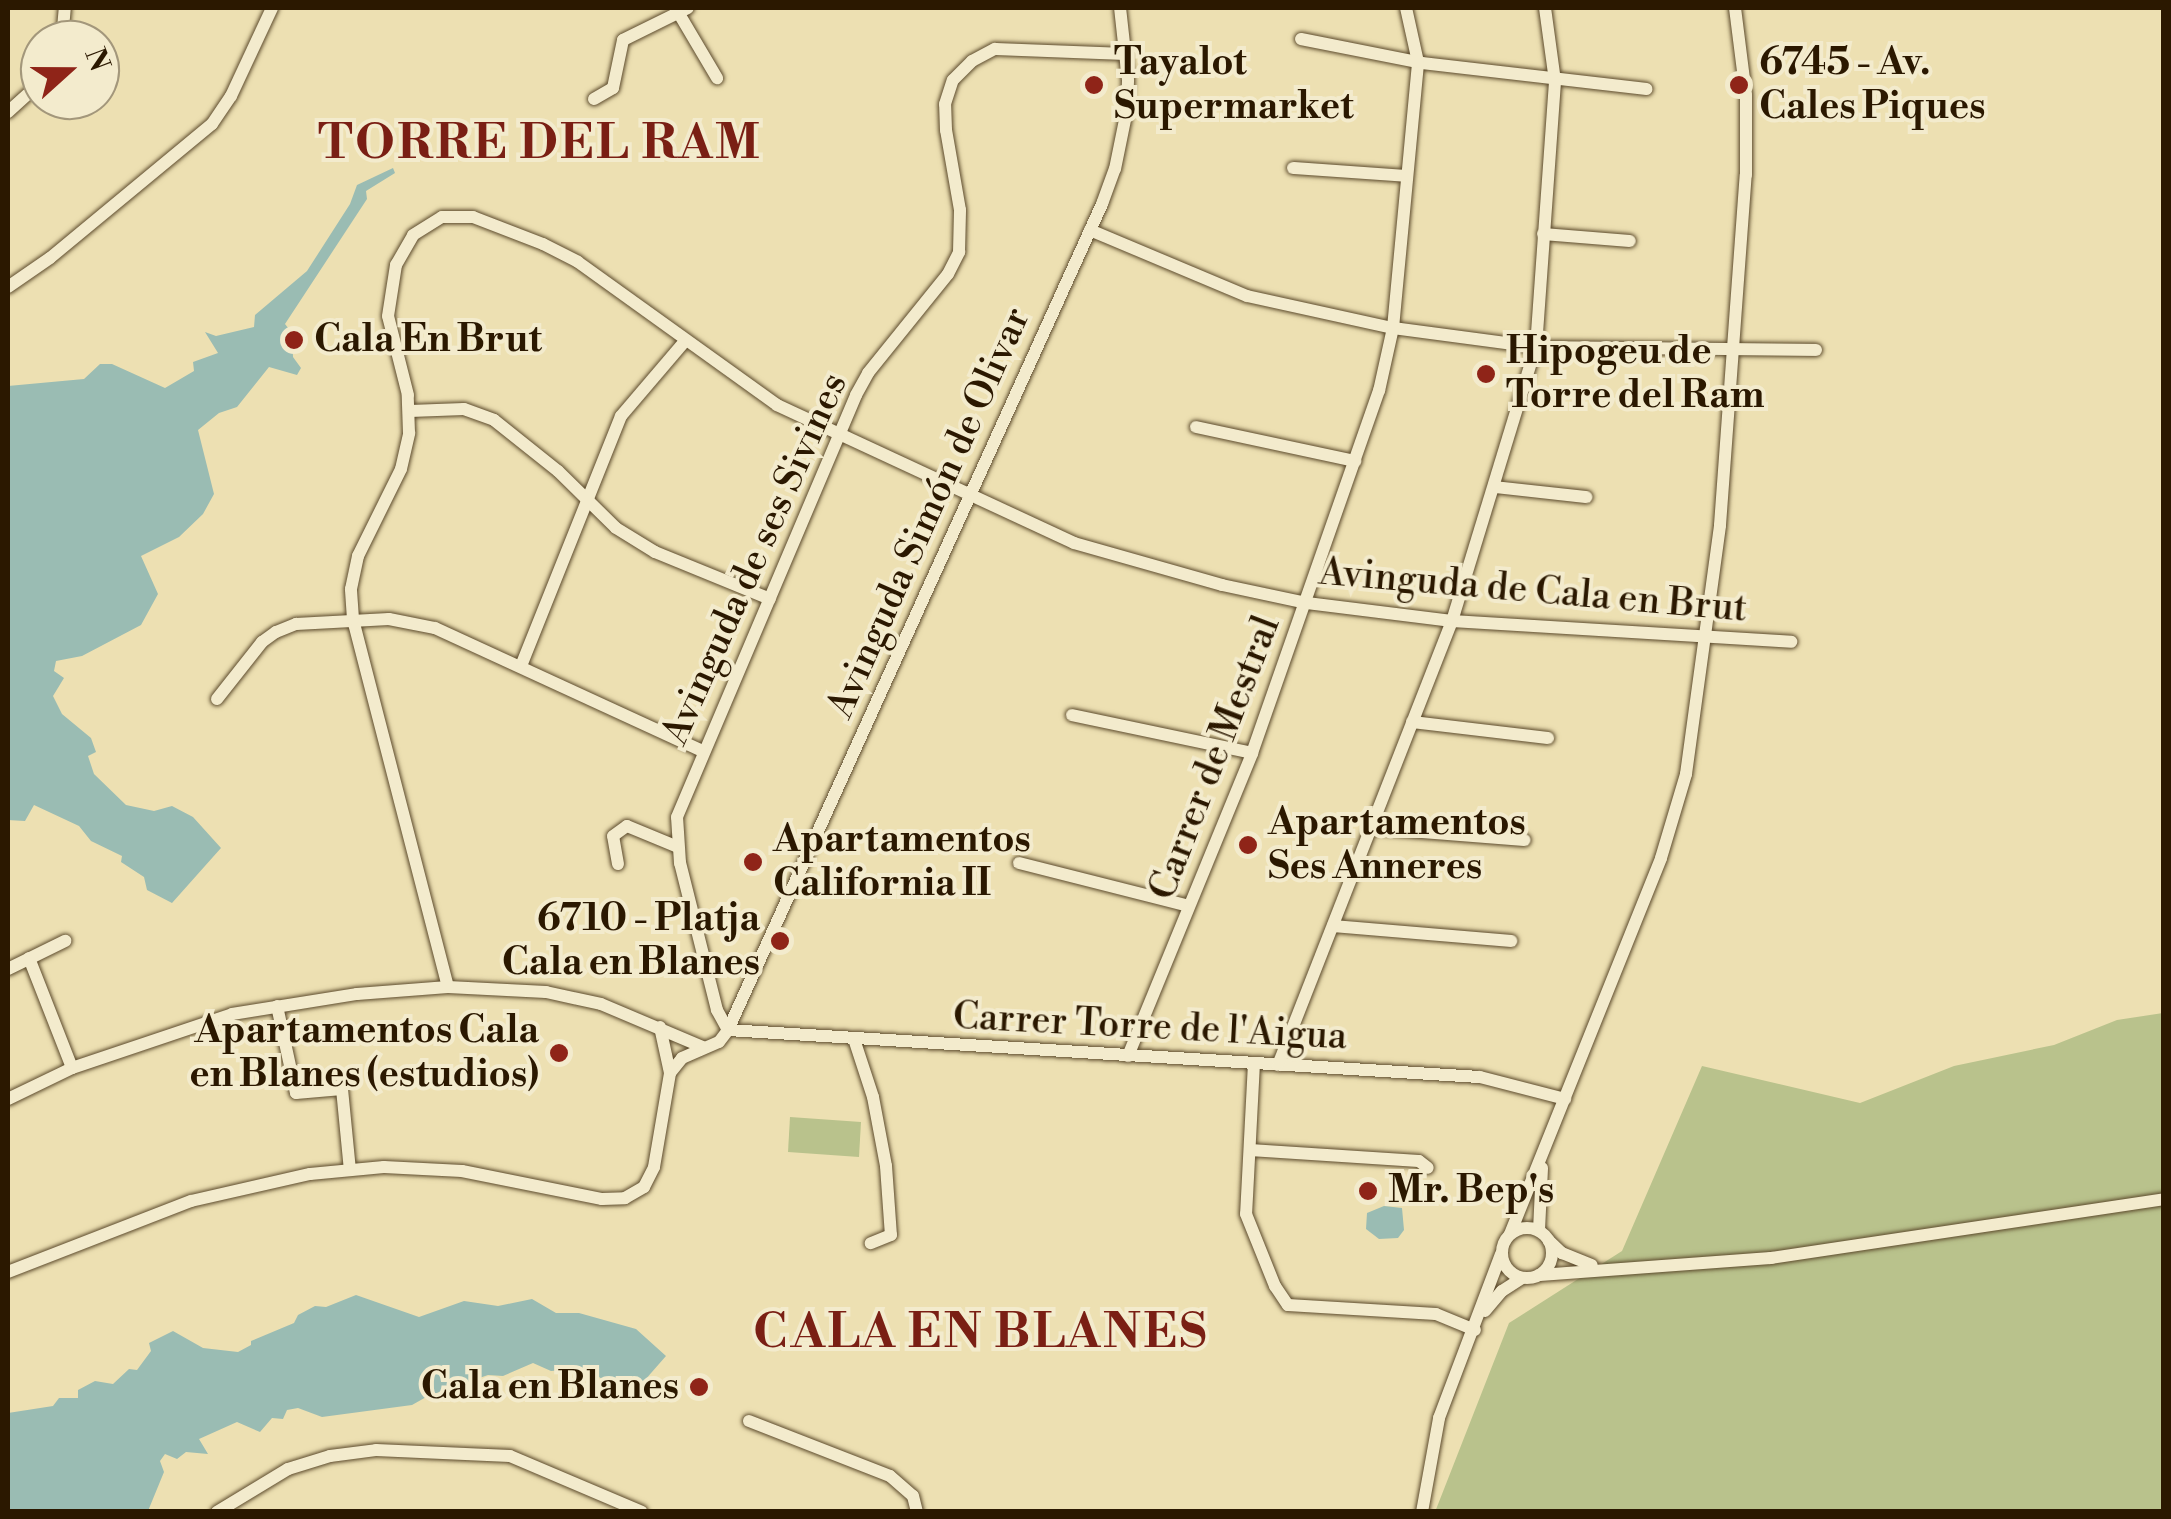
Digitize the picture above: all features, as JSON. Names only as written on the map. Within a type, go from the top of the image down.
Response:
[{"type":"street","points":[[8,287],[50,258],[212,124],[230,96],[272,8]]},
{"type":"street","name":"Avinguda Simón de Olivar","points":[[728,1030],[1090,230],[1123,137],[1126,54],[1120,8]]},
{"type":"street","name":"Carrer de Mestral","points":[[1128,1056],[1252,753],[1308,603],[1355,462],[1393,328],[1418,62],[1406,8]]},
{"type":"street","points":[[1278,1065],[1452,620],[1536,347],[1556,81],[1544,8]]},
{"type":"street","points":[[1422,1512],[1440,1418],[1501,1254],[1662,858],[1686,774],[1708,638],[1746,175],[1746,95],[1735,8]]},
{"type":"street","points":[[594,99],[613,88],[623,40],[683,10],[717,78]]},
{"type":"street","points":[[1301,39],[1418,62],[1646,90]]},
{"type":"street","name":"Avinguda de ses Sivines","points":[[728,1030],[718,1010],[678,847],[677,817],[868,373],[948,274],[959,252],[960,210],[945,117],[953,80],[972,61],[995,49],[1126,54]]},
{"type":"street","points":[[1293,168],[1408,176]]},
{"type":"street","name":"Avinguda de Cala en Brut","points":[[448,987],[353,619],[352,589],[358,556],[401,469],[410,411],[393,343],[390,296],[407,242],[442,218],[473,217],[543,244],[578,262],[777,405],[1074,542],[1222,585],[1308,603],[1452,620],[1791,642]]},
{"type":"street","points":[[1090,230],[1247,296],[1393,328],[1536,347],[1816,350]]},
{"type":"street","points":[[1543,234],[1630,242]]},
{"type":"street","points":[[521,666],[621,416],[685,341]]},
{"type":"street","points":[[410,411],[464,410],[494,420],[616,528],[655,552],[770,599]]},
{"type":"street","points":[[1196,427],[1355,462]]},
{"type":"street","points":[[1495,486],[1586,497]]},
{"type":"street","points":[[217,699],[262,642],[276,632],[296,624],[390,619],[435,628],[703,751]]},
{"type":"street","points":[[1072,715],[1252,753]]},
{"type":"street","points":[[1412,722],[1548,738]]},
{"type":"street","points":[[618,864],[613,836],[627,826],[678,847]]},
{"type":"street","points":[[1371,828],[1526,840]]},
{"type":"street","points":[[1019,863],[1190,906]]},
{"type":"street","points":[[1332,926],[1511,940]]},
{"type":"street","points":[[8,969],[65,941]]},
{"type":"street","points":[[29,958],[72,1068]]},
{"type":"street","points":[[8,1100],[72,1068],[187,1026],[276,1006],[448,987],[546,992],[601,1004],[703,1047]]},
{"type":"street","points":[[276,1006],[296,1093],[342,1089],[350,1170]]},
{"type":"street","points":[[8,1272],[191,1201],[310,1174],[350,1170],[462,1171],[570,1194],[625,1198],[644,1187],[654,1167],[670,1073],[660,1028]]},
{"type":"street","points":[[670,1073],[682,1058],[720,1042],[728,1030]]},
{"type":"street","name":"Carrer Torre de l'Aigua","points":[[728,1030],[1480,1077],[1565,1099]]},
{"type":"street","points":[[854,1039],[873,1096],[886,1166],[891,1235],[871,1243]]},
{"type":"street","points":[[1254,1063],[1246,1214],[1275,1286],[1288,1305],[1436,1314],[1477,1323]]},
{"type":"street","points":[[1250,1150],[1419,1161],[1428,1168]]},
{"type":"street","points":[[1539,1275],[1552,1258],[1544,1235],[1543,1157]]},
{"type":"street","points":[[1477,1323],[1502,1291],[1522,1278],[1599,1268],[1673,1268],[1771,1258],[2164,1199]]},
{"type":"street","points":[[1510,1234],[1526,1227],[1544,1235],[1562,1254],[1599,1268]]},
{"type":"street","points":[[1501,1254],[1505,1266],[1522,1278]]},
{"type":"street","points":[[750,1421],[890,1476],[906,1488],[918,1512]]},
{"type":"street","points":[[217,1512],[288,1470],[330,1456],[376,1450],[510,1456],[642,1512]]},
{"type":"green space","points":[[2163,1013],[2163,1511],[1435,1512],[1509,1323],[1622,1251],[1702,1066],[1860,1103],[1954,1066],[2054,1045],[2117,1020]]},
{"type":"green space","points":[[790,1117],[861,1122],[859,1157],[788,1152]]},
{"type":"water","points":[[393,168],[395,173],[366,191],[367,199],[285,324],[292,333],[293,357],[301,368],[297,375],[269,367],[237,407],[219,413],[198,430],[214,494],[203,514],[179,537],[141,556],[158,594],[141,625],[82,656],[56,661],[54,671],[64,678],[53,696],[62,714],[91,738],[96,752],[88,756],[94,774],[126,805],[154,811],[172,806],[193,817],[221,848],[172,903],[147,890],[144,877],[121,862],[122,856],[91,841],[79,826],[34,805],[25,821],[8,820],[8,386],[84,379],[100,364],[112,364],[165,388],[194,371],[193,362],[218,353],[205,332],[216,336],[254,327],[255,315],[307,271],[350,204],[357,185]]},
{"type":"water","points":[[1384,1206],[1402,1208],[1404,1230],[1398,1238],[1379,1239],[1366,1229],[1367,1213]]},
{"type":"water","points":[[356,1295],[419,1317],[464,1301],[498,1306],[532,1299],[556,1313],[579,1313],[636,1329],[666,1356],[630,1397],[585,1368],[551,1371],[533,1363],[503,1376],[488,1375],[412,1405],[322,1417],[298,1408],[287,1410],[283,1419],[272,1418],[260,1432],[237,1422],[199,1439],[208,1454],[186,1452],[177,1459],[165,1454],[160,1461],[164,1472],[148,1511],[8,1511],[8,1413],[53,1406],[59,1398],[78,1398],[78,1390],[95,1381],[113,1384],[129,1369],[137,1370],[151,1351],[149,1343],[173,1331],[203,1348],[238,1352],[251,1345],[251,1341],[294,1323],[298,1315],[315,1306],[326,1307]]},
{"type":"place","name":"Tayalot Supermarket","points":[[1094,85]]},
{"type":"place","name":"6745 - Av. Cales Piques","points":[[1739,85]]},
{"type":"place","name":"Cala En Brut","points":[[294,340]]},
{"type":"place","name":"Hipogeu de Torre del Ram","points":[[1486,374]]},
{"type":"place","name":"Apartamentos Ses Anneres","points":[[1248,845]]},
{"type":"place","name":"Apartamentos California II","points":[[753,862]]},
{"type":"place","name":"6710 - Platja Cala en Blanes","points":[[780,941]]},
{"type":"place","name":"Apartamentos Cala en Blanes (estudios)","points":[[559,1053]]},
{"type":"place","name":"Mr. Bep's","points":[[1368,1191]]},
{"type":"place","name":"Cala en Blanes","points":[[699,1387]]},
{"type":"district","name":"TORRE DEL RAM","points":[[540,145]]},
{"type":"district","name":"CALA EN BLANES","points":[[981,1334]]}]
